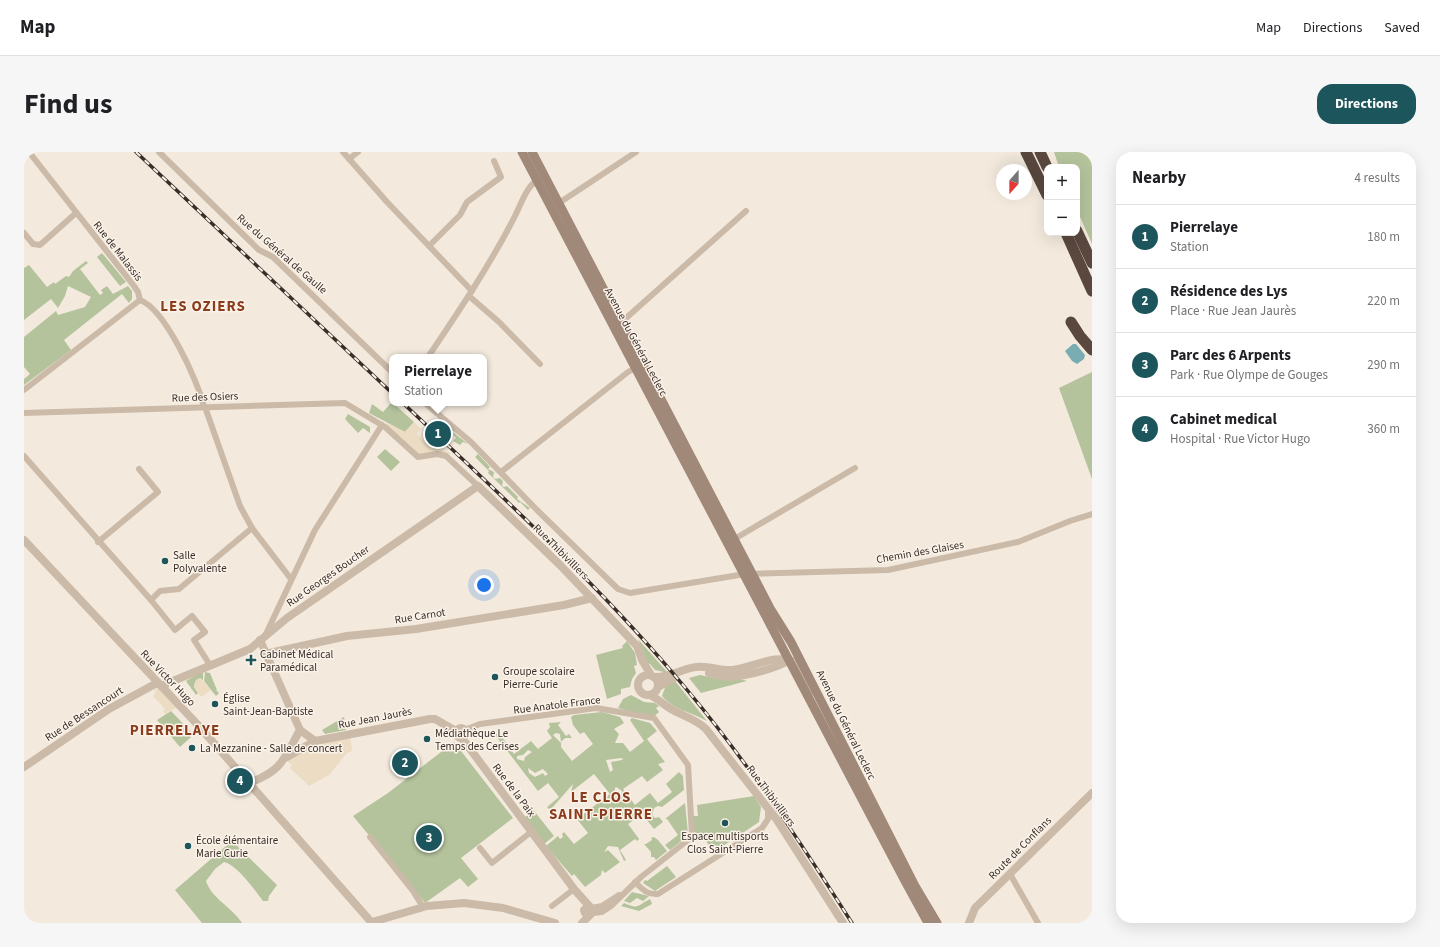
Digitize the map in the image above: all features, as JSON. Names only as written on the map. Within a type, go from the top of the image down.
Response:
[{"type":"highway","points":[[1026,152],[1044,189]]},
{"type":"highway","points":[[1067,236],[1092,291]]},
{"type":"highway","points":[[1079,236],[1092,264]]},
{"type":"highway","points":[[1071,322],[1092,350]]},
{"type":"main road","name":"Avenue du Général Leclerc","points":[[522,152],[617,323],[645,368],[729,539]]},
{"type":"main road","name":"Avenue du Général Leclerc","points":[[532,152],[559,203],[617,323],[636,367],[729,539],[793,647],[835,728],[859,787],[928,923]]},
{"type":"main road","name":"Avenue du Général Leclerc","points":[[749,574],[789,660],[812,703],[937,923]]},
{"type":"main road","points":[[789,660],[793,647]]},
{"type":"main road","points":[[812,703],[818,703],[827,719],[835,728]]},
{"type":"street","name":"Rue de Malassis","points":[[29,152],[76,214],[138,291],[140,300],[146,303],[164,325],[190,365],[240,506],[252,528],[291,578]]},
{"type":"street","name":"Rue du Général de Gaulle","points":[[159,152],[259,250],[273,256],[389,369]]},
{"type":"street","points":[[343,152],[430,246],[470,294],[540,364]]},
{"type":"street","points":[[349,159],[358,152]]},
{"type":"street","points":[[559,203],[636,152]]},
{"type":"street","points":[[430,246],[460,215],[466,202],[501,177],[494,161]]},
{"type":"street","points":[[430,354],[470,294],[502,242],[534,176],[540,167]]},
{"type":"street","points":[[534,176],[545,176]]},
{"type":"street","points":[[617,323],[746,211]]},
{"type":"street","points":[[24,233],[32,244],[40,245],[76,214]]},
{"type":"street","points":[[24,390],[140,300]]},
{"type":"street","points":[[429,406],[472,442],[501,472],[636,367],[645,368]]},
{"type":"street","name":"Rue des Osiers","points":[[24,413],[345,404],[382,425],[418,457],[437,454],[446,456],[478,486]]},
{"type":"street","points":[[315,741],[300,730],[265,654],[263,638],[315,530],[382,425]]},
{"type":"street","points":[[24,456],[98,542],[151,600],[175,630],[192,616],[205,632],[194,640],[210,665]]},
{"type":"street","points":[[729,539],[855,468]]},
{"type":"street","points":[[98,542],[158,492],[139,469]]},
{"type":"street","name":"Chemin des Glaises","points":[[501,472],[537,510],[618,589],[630,593],[749,574],[888,570],[1018,542],[1070,521],[1092,514]]},
{"type":"street","name":"Rue Thibivilliers","points":[[478,486],[592,598],[637,646],[640,655],[653,676]]},
{"type":"street","name":"Rue Georges Boucher","points":[[159,685],[187,676],[250,649],[293,614],[478,486]]},
{"type":"street","points":[[151,600],[160,591],[179,589],[252,528]]},
{"type":"street","name":"Rue Victor Hugo","points":[[24,540],[159,685],[178,703],[371,923]]},
{"type":"street","name":"Rue Carnot","points":[[265,654],[347,636],[416,629],[564,605],[592,598]]},
{"type":"street","points":[[640,655],[639,690],[643,694],[650,695],[666,681],[695,672],[727,676],[741,675],[779,666],[789,660]]},
{"type":"street","points":[[640,679],[644,675],[665,677],[700,667],[731,670],[781,659],[789,660],[797,664],[809,687],[818,695]]},
{"type":"street","name":"Rue Georges Boucher","points":[[178,703],[175,697],[175,687],[187,676]]},
{"type":"street","points":[[653,676],[658,682],[658,688],[662,701]]},
{"type":"street","name":"Rue de Bessancourt","points":[[24,767],[109,709],[159,685]]},
{"type":"street","name":"Rue Thibivilliers","points":[[650,695],[662,701],[672,710],[699,722],[706,729],[768,812],[777,820],[843,923]]},
{"type":"street","name":"Rue Anatole France","points":[[461,733],[480,724],[596,708],[654,718],[688,765],[692,835],[635,882],[608,909],[600,912],[589,911]]},
{"type":"street","name":"Rue Jean Jaurès","points":[[287,757],[315,741],[430,719],[435,719],[461,733]]},
{"type":"street","points":[[249,784],[267,776],[276,769],[287,757],[300,730]]},
{"type":"street","name":"Rue de la Paix","points":[[461,733],[589,911]]},
{"type":"street","name":"Route de Conflans","points":[[969,923],[975,908],[1092,793]]},
{"type":"street","points":[[635,882],[646,892],[652,895],[658,894],[762,828],[766,824],[768,812]]},
{"type":"street","points":[[480,848],[492,863],[531,832]]},
{"type":"street","points":[[370,837],[413,891],[423,907]]},
{"type":"street","points":[[1010,874],[1038,923]]},
{"type":"street","points":[[552,906],[576,891]]},
{"type":"street","points":[[371,923],[423,907],[439,904],[464,903],[503,908],[542,921],[555,923]]},
{"type":"street","points":[[582,923],[589,911]]},
{"type":"green space","points":[[1054,152],[1092,152],[1092,244],[1080,217],[1080,164],[1058,164]]},
{"type":"green space","points":[[102,253],[126,282],[120,286],[97,257]]},
{"type":"green space","points":[[86,261],[88,263],[80,269],[100,295],[103,293],[101,290],[107,286],[113,294],[128,286],[132,291],[132,299],[129,303],[122,294],[64,340],[71,350],[24,385],[24,379],[30,374],[24,367],[24,337],[56,311],[58,315],[85,307],[91,297],[68,286],[65,296],[58,308],[51,299],[24,320],[24,268],[29,265],[47,287],[54,282],[55,284],[66,276],[69,277],[73,271]]},
{"type":"green space","points":[[1092,372],[1092,479],[1059,388]]},
{"type":"green space","points":[[372,404],[383,412],[389,405],[396,406],[414,422],[405,432],[369,413]]},
{"type":"green space","points":[[348,414],[370,427],[370,433],[363,428],[358,433],[345,419]]},
{"type":"green space","points":[[454,433],[468,444],[463,442],[460,445],[453,441],[456,438],[453,434]]},
{"type":"green space","points":[[385,449],[400,462],[391,471],[377,457]]},
{"type":"green space","points":[[478,454],[490,467],[488,469],[494,472],[493,477],[495,479],[500,478],[503,481],[502,486],[507,486],[518,497],[517,499],[530,508],[528,510],[520,502],[519,503],[488,473],[489,471],[475,457]]},
{"type":"green space","points":[[638,639],[668,673],[655,670],[650,664],[647,663]]},
{"type":"green space","points":[[627,641],[635,653],[637,665],[634,666],[636,673],[632,679],[630,687],[621,689],[621,694],[607,699],[596,655],[623,648],[622,646]]},
{"type":"green space","points":[[203,671],[203,680],[200,678],[195,682],[194,687],[198,693],[196,695],[186,681]]},
{"type":"green space","points":[[205,672],[210,673],[216,690],[219,693],[216,696],[204,681]]},
{"type":"green space","points":[[700,675],[718,679],[740,679],[747,681],[701,693],[689,678]]},
{"type":"green space","points":[[675,681],[707,721],[677,708],[662,696],[666,685]]},
{"type":"green space","points":[[631,695],[644,702],[655,703],[659,706],[656,708],[659,712],[652,718],[618,708],[623,699]]},
{"type":"green space","points":[[171,711],[191,732],[191,737],[180,747],[157,720]]},
{"type":"green space","points":[[602,712],[620,717],[624,723],[614,729],[619,734],[615,743],[623,743],[630,752],[644,741],[630,720],[632,718],[650,723],[657,731],[647,739],[665,762],[658,764],[663,770],[647,782],[642,776],[623,789],[635,805],[650,793],[658,803],[672,792],[666,784],[679,772],[683,776],[684,790],[662,807],[658,806],[654,808],[652,815],[655,818],[659,817],[663,822],[654,829],[642,814],[628,824],[639,839],[637,841],[635,839],[620,850],[626,860],[624,861],[618,847],[608,846],[604,852],[608,850],[620,862],[605,873],[602,870],[601,875],[585,887],[574,874],[572,876],[546,846],[558,836],[560,839],[563,837],[562,834],[564,832],[574,844],[588,833],[577,819],[610,794],[594,774],[571,792],[573,784],[552,808],[549,809],[547,807],[559,797],[548,783],[538,791],[492,731],[494,730],[498,735],[500,734],[514,754],[531,741],[538,749],[552,738],[547,731],[550,727],[549,723],[561,722],[558,725],[566,736],[569,734],[572,738],[565,738],[561,742],[560,734],[556,733],[553,735],[561,743],[561,747],[572,761],[593,744],[584,732],[580,734],[573,725],[571,717],[574,715]],"holes":[[[528,750],[532,752],[525,757],[524,761],[517,759],[517,756],[523,755]],[[621,758],[623,759],[611,762],[613,770],[610,772],[606,760]],[[528,768],[535,773],[543,769],[548,774],[545,776],[543,773],[535,777],[529,773]],[[616,787],[622,791],[621,795],[614,798]]]},
{"type":"green space","points":[[344,717],[346,730],[325,734],[322,730]]},
{"type":"green space","points":[[454,742],[513,818],[461,858],[478,879],[468,887],[460,878],[425,903],[353,816],[388,793]]},
{"type":"green space","name":"Espace multisports Clos Saint-Pierre","points":[[754,796],[761,807],[759,822],[714,852],[700,833],[696,837],[693,835],[693,816],[698,816],[697,805]]},
{"type":"green space","points":[[685,803],[688,833],[685,838],[670,850],[665,845],[678,835],[667,819],[665,819]]},
{"type":"green space","points":[[531,807],[554,836],[544,844],[524,818],[532,811]]},
{"type":"green space","points":[[654,837],[667,851],[656,860],[654,857],[651,857],[651,852],[644,844],[652,840],[651,838]]},
{"type":"green space","points":[[232,841],[277,885],[269,896],[268,901],[263,901],[240,872],[224,862],[215,869],[206,881],[217,898],[238,917],[242,923],[202,923],[175,890]]},
{"type":"green space","points":[[667,866],[676,877],[655,891],[643,883],[645,880],[647,881]]},
{"type":"green space","points":[[632,892],[649,896],[643,901],[637,898],[630,903],[624,901]]},
{"type":"green space","points":[[650,899],[652,904],[639,911],[621,906],[624,903],[638,906]]},
{"type":"shaded area","points":[[414,422],[421,429],[417,434],[432,448],[438,441],[442,445],[439,449],[451,453],[446,456],[421,457],[385,427],[387,423],[405,432]]},
{"type":"shaded area","points":[[200,678],[211,690],[203,696],[200,696],[194,687],[196,680]]},
{"type":"shaded area","points":[[154,689],[159,689],[177,707],[165,714],[163,711],[165,709],[153,696],[156,692]]},
{"type":"shaded area","points":[[350,737],[352,748],[351,752],[347,753],[329,775],[309,786],[290,768],[292,765],[287,761],[309,746]]},
{"type":"water","points":[[1073,344],[1076,344],[1085,355],[1084,359],[1077,364],[1072,361],[1065,351]]},
{"type":"railway","points":[[136,152],[389,390]]},
{"type":"railway","points":[[406,406],[514,508],[586,579],[621,615],[688,691],[753,775],[794,834],[852,923]]},
{"type":"place","name":"Pierrelaye","points":[[438,434]]},
{"type":"place","name":"Salle Polyvalente","points":[[165,561]]},
{"type":"place","name":"Cabinet Médical Paramédical","points":[[251,660]]},
{"type":"place","name":"Groupe scolaire Pierre-Curie","points":[[495,677]]},
{"type":"place","name":"Église Saint-Jean-Baptiste","points":[[215,704]]},
{"type":"place","name":"Médiathèque Le Temps des Cerises","points":[[427,739]]},
{"type":"place","name":"La Mezzanine - Salle de concert","points":[[192,748]]},
{"type":"place","name":"Résidence des Lys","points":[[405,763]]},
{"type":"place","name":"Cabinet medical","points":[[240,781]]},
{"type":"place","name":"Espace multisports Clos Saint-Pierre","points":[[725,823]]},
{"type":"place","name":"Parc des 6 Arpents","points":[[429,838]]},
{"type":"place","name":"École élémentaire Marie Curie","points":[[188,846]]},
{"type":"district","name":"LES OZIERS","points":[[203,306]]},
{"type":"district","name":"PIERRELAYE","points":[[175,730]]},
{"type":"district","name":"LE CLOS SAINT-PIERRE","points":[[601,806]]}]
